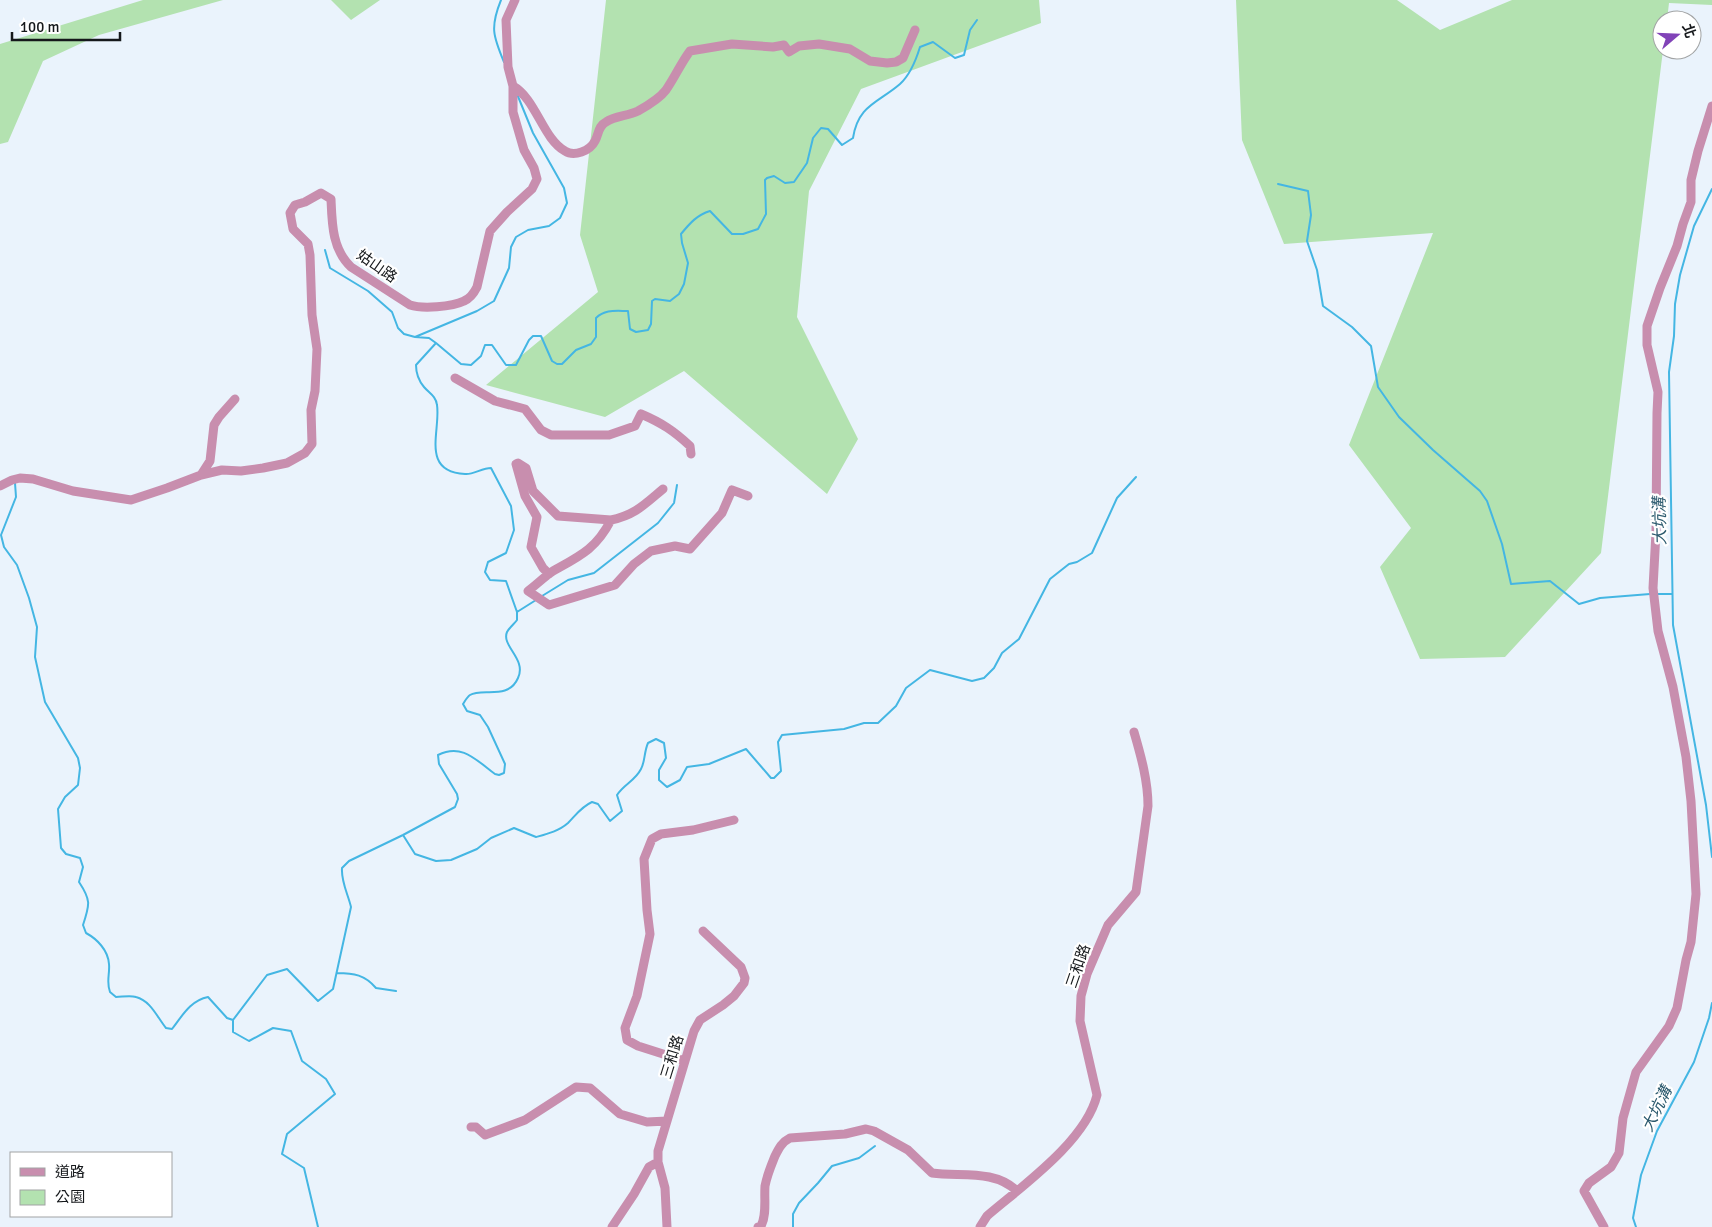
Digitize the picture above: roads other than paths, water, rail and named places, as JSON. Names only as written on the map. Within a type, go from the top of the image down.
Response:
[{"type":"street","points":[[515,0],[506,20],[508,67],[513,86],[524,94],[555,142],[564,151],[574,154],[583,151],[593,144],[600,127],[607,121],[631,115],[659,96],[665,90],[690,51],[732,44],[773,47],[784,45],[789,52],[799,46],[811,44],[850,49],[870,61],[887,64],[902,58],[915,30]]},
{"type":"street","name":"姑山路","points":[[0,486],[20,478],[33,479],[73,491],[131,500],[150,495],[201,474],[222,470],[241,471],[263,468],[287,463],[305,453],[312,444],[311,410],[315,391],[317,349],[312,315],[308,244],[293,229],[290,213],[295,205],[321,193],[331,199],[332,222],[337,246],[343,259],[351,267],[410,305],[419,308],[464,302],[473,295],[477,287],[490,231],[506,212],[532,189],[537,180],[534,168],[524,150],[513,112],[513,86]]},
{"type":"street","points":[[1604,1227],[1584,1190],[1589,1183],[1611,1167],[1619,1153],[1623,1118],[1636,1072],[1669,1026],[1677,1008],[1691,942],[1696,886],[1691,801],[1686,757],[1673,687],[1658,632],[1653,588],[1656,532],[1658,392],[1647,345],[1647,326],[1692,202],[1691,180],[1712,106]]},
{"type":"street","points":[[455,378],[495,401],[525,409],[535,421],[537,427],[551,435],[609,435],[635,426],[641,414],[662,423],[675,432],[690,446],[691,454]]},
{"type":"street","points":[[201,474],[210,461],[214,425],[218,416],[235,399]]},
{"type":"street","points":[[549,574],[543,568],[531,547],[537,517],[525,496],[516,464],[526,468],[533,491],[558,516],[612,520],[631,514],[663,489]]},
{"type":"street","points":[[612,520],[590,550],[549,574],[528,591],[549,605],[615,585],[634,564],[651,551],[675,546],[690,549],[722,513],[732,490],[748,496]]},
{"type":"street","name":"三和路","points":[[980,1227],[987,1216],[1066,1147],[1094,1107],[1097,1095],[1080,1021],[1081,996],[1086,974],[1108,925],[1136,892],[1148,794],[1134,732]]},
{"type":"street","points":[[685,1061],[638,1046],[626,1040],[625,1028],[637,996],[650,934],[644,859],[652,839],[661,834],[693,830],[734,820]]},
{"type":"street","name":"三和路","points":[[667,1227],[665,1188],[658,1162],[658,1151],[694,1030],[700,1020],[734,996],[744,983],[745,978],[741,967],[704,931]]},
{"type":"street","points":[[471,1127],[476,1127],[485,1135],[494,1132],[525,1120],[576,1087],[590,1088],[620,1114],[647,1122],[667,1121]]},
{"type":"street","points":[[758,1227],[764,1218],[765,1186],[768,1171],[779,1147],[790,1138],[845,1134],[866,1129],[874,1131],[908,1150],[932,1174],[987,1176],[1009,1183],[1017,1190]]},
{"type":"street","points":[[612,1227],[649,1167],[658,1162]]},
{"type":"waterway","points":[[501,0],[495,17],[494,31],[504,62]]},
{"type":"waterway","points":[[318,1227],[304,1168],[282,1154],[287,1134],[335,1094],[326,1079],[302,1061],[291,1031],[273,1028],[249,1041],[233,1032],[233,1020],[267,975],[287,969],[318,1001],[333,989],[351,907],[342,868],[349,861],[455,807],[458,799],[457,794],[439,764],[438,755],[454,751],[462,752],[495,774],[504,773],[505,764],[488,727],[480,715],[467,711],[463,704],[469,696],[475,693],[508,689],[514,685],[520,671],[517,659],[506,637],[508,630],[517,620],[517,612],[506,581],[490,580],[485,572],[488,562],[506,553],[514,530],[511,506],[491,468],[465,474],[451,471],[442,466],[437,458],[436,448],[438,415],[436,402],[421,382],[417,374],[416,365],[436,343],[461,364],[471,365],[481,356],[485,345],[492,345],[506,365],[516,365],[533,336],[541,336],[552,361],[562,364],[576,350],[591,344],[596,337],[596,318],[603,313],[611,311],[628,311],[630,329],[636,332],[648,330],[651,324],[652,301],[655,299],[670,301],[679,294],[684,284],[688,263],[681,234],[697,217],[710,211],[732,234],[743,234],[758,229],[766,214],[765,180],[767,178],[774,176],[785,183],[794,182],[807,163],[813,138],[821,128],[828,129],[842,145],[853,138],[859,118],[864,111],[900,84],[910,72],[920,47],[933,42],[955,58],[964,55],[970,30],[977,20]]},
{"type":"waterway","points":[[415,337],[477,311],[494,301],[509,268],[511,247],[516,237],[528,230],[549,226],[560,218],[567,203],[564,188],[533,133],[517,94]]},
{"type":"waterway","points":[[1278,184],[1308,191],[1311,215],[1307,241],[1317,270],[1323,306],[1352,327],[1371,346],[1378,387],[1399,417],[1480,491],[1487,501],[1502,544],[1511,584],[1550,581],[1579,604],[1600,598],[1650,594]]},
{"type":"waterway","name":"大坑溝","points":[[1712,189],[1694,226],[1680,275],[1675,304],[1674,336],[1669,372],[1673,625],[1706,805],[1712,857]]},
{"type":"waterway","points":[[325,250],[330,268],[368,291],[392,312],[398,328],[404,334],[429,338],[436,343]]},
{"type":"waterway","points":[[403,835],[415,854],[436,861],[451,860],[477,849],[491,838],[514,828],[536,837],[553,832],[568,823],[592,802],[598,804],[610,821],[622,811],[617,795],[639,773],[648,743],[656,739],[664,743],[666,758],[659,770],[659,780],[667,787],[680,780],[687,767],[709,764],[746,749],[771,778],[774,778],[781,771],[778,742],[782,735],[844,729],[864,723],[878,723],[896,706],[906,688],[930,670],[972,681],[984,678],[994,668],[1002,653],[1019,639],[1050,579],[1069,564],[1077,562],[1092,553],[1117,498],[1136,477]]},
{"type":"waterway","points":[[15,483],[16,497],[1,535],[4,547],[17,565],[37,627],[35,657],[45,702],[78,758],[80,768],[78,785],[65,797],[58,809],[61,848],[66,854],[80,858],[83,867],[79,882],[86,893],[88,902],[83,925],[86,933],[94,938],[107,954],[110,992],[116,997],[131,996],[146,1002],[166,1028],[172,1029],[192,1005],[208,997],[227,1018],[233,1020]]},
{"type":"waterway","points":[[542,596],[568,580],[594,573],[658,523],[674,503],[677,485]]},
{"type":"waterway","points":[[1657,594],[1671,594]]},
{"type":"waterway","points":[[517,612],[536,600]]},
{"type":"waterway","points":[[337,973],[359,976],[368,980],[376,988],[396,991]]},
{"type":"waterway","name":"大坑溝","points":[[1636,1227],[1633,1218],[1641,1175],[1657,1131],[1694,1062],[1709,1018],[1712,1003]]},
{"type":"waterway","points":[[793,1227],[793,1214],[799,1203],[832,1166],[859,1158],[875,1146]]}]
